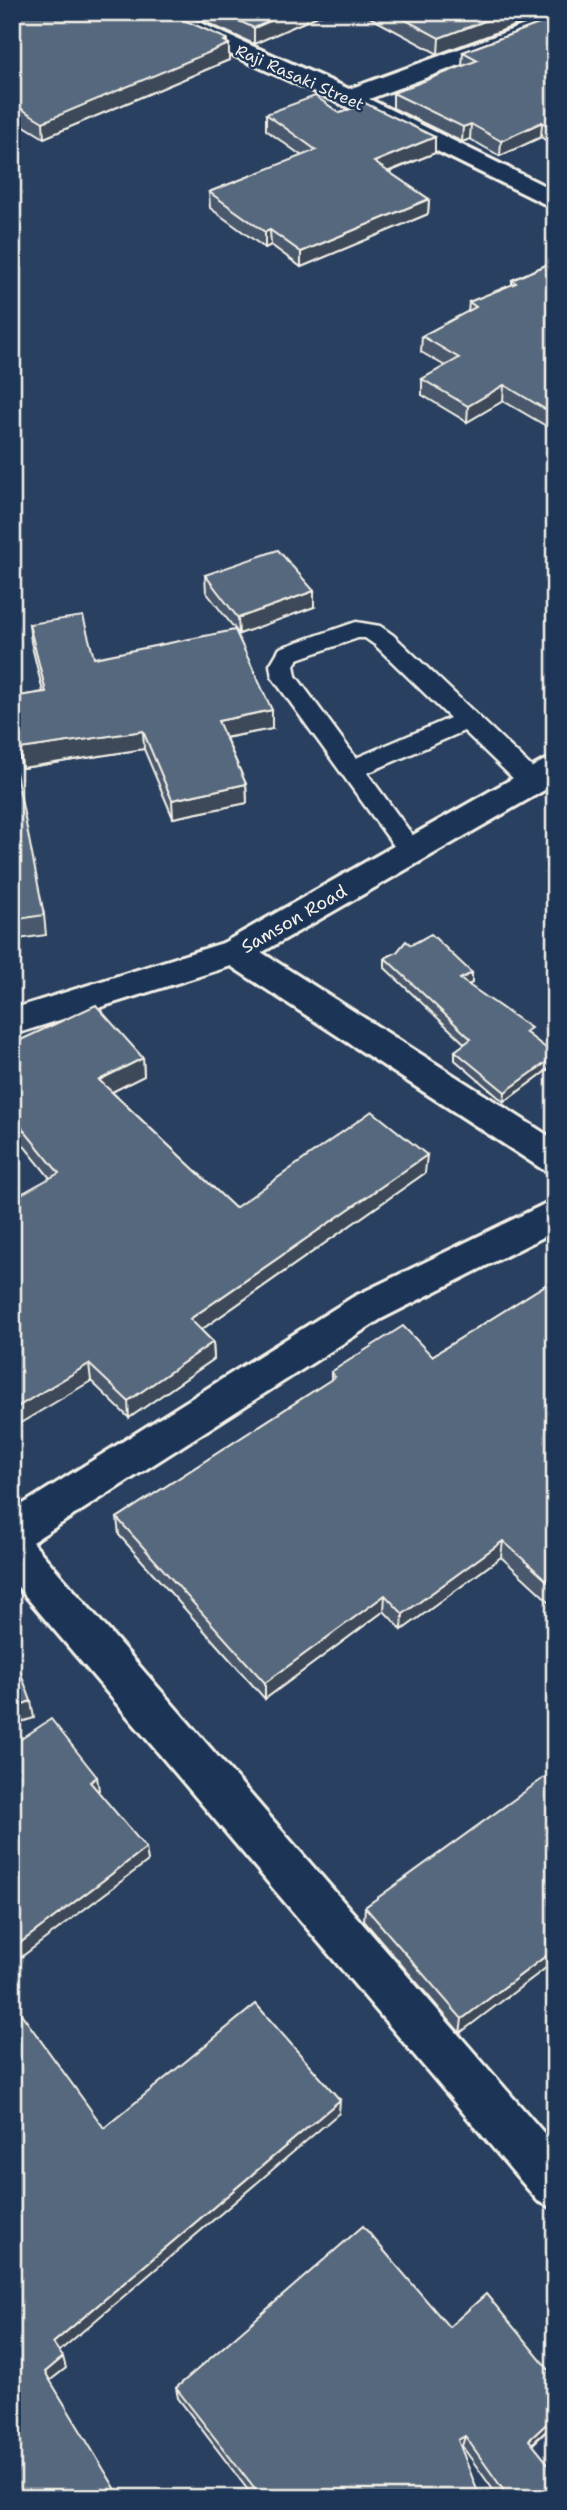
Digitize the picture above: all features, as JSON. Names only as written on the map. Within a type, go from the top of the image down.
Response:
[{"type":"street","name":"Raji Rasaki Street","points":[[156,12],[348,98],[555,201]]},
{"type":"street","points":[[348,98],[555,21]]},
{"type":"street","name":"Samson Road","points":[[12,1022],[235,952],[543,775]]},
{"type":"street","points":[[235,952],[555,1159]]},
{"type":"street","points":[[12,1532],[366,1308],[555,1214]]},
{"type":"street","points":[[12,1549],[555,2184]]},
{"type":"lane","points":[[411,851],[284,677],[282,664],[289,654],[356,630],[372,631],[467,720],[543,775]]},
{"type":"lane","points":[[351,770],[467,720]]},
{"type":"building","points":[[12,12],[166,12],[227,39],[224,41],[229,44],[43,122],[15,105],[12,106]]},
{"type":"building","points":[[219,12],[290,12],[254,28]]},
{"type":"building","points":[[391,12],[509,12],[439,38]]},
{"type":"building","points":[[555,18],[555,131],[542,122],[501,141],[471,124],[463,127],[393,93],[478,60],[463,52]]},
{"type":"building","points":[[315,96],[340,113],[365,103],[435,137],[374,162],[429,199],[301,252],[270,230],[265,232],[209,192],[316,150],[266,114]]},
{"type":"building","points":[[555,261],[555,415],[504,385],[468,406],[422,379],[459,358],[422,336],[476,307],[469,302],[516,283],[512,280]]},
{"type":"building","points":[[278,550],[314,591],[238,618],[205,575]]},
{"type":"building","points":[[83,616],[94,658],[235,630],[272,710],[218,721],[246,784],[172,800],[143,731],[20,749],[12,716],[12,697],[46,692],[29,624]]},
{"type":"building","points":[[16,773],[44,915],[12,920],[12,774]]},
{"type":"building","points":[[431,934],[472,973],[460,979],[531,1028],[525,1032],[555,1055],[505,1092],[455,1051],[471,1039],[385,958],[397,952],[406,941],[411,945]]},
{"type":"building","points":[[96,1005],[143,1058],[99,1080],[235,1208],[372,1111],[427,1155],[190,1319],[213,1342],[128,1401],[89,1364],[12,1410],[12,1199],[59,1173],[12,1116],[12,1044]]},
{"type":"building","points":[[555,1279],[555,1588],[503,1541],[403,1614],[385,1595],[265,1683],[117,1518],[335,1377],[331,1372],[403,1326],[432,1356]]},
{"type":"building","points":[[12,1649],[31,1701],[12,1708]]},
{"type":"building","points":[[51,1719],[97,1777],[90,1782],[146,1848],[12,1949],[12,1745]]},
{"type":"building","points":[[545,1777],[555,1788],[555,1949],[462,2019],[365,1907]]},
{"type":"building","points":[[12,2001],[104,2128],[256,2004],[340,2100],[53,2343],[63,2357],[45,2372],[121,2498],[12,2498]]},
{"type":"building","points":[[363,2226],[449,2327],[486,2294],[555,2377],[555,2416],[529,2440],[555,2472],[555,2498],[509,2498],[465,2436],[458,2440],[480,2498],[257,2498],[260,2496],[176,2388]]}]
